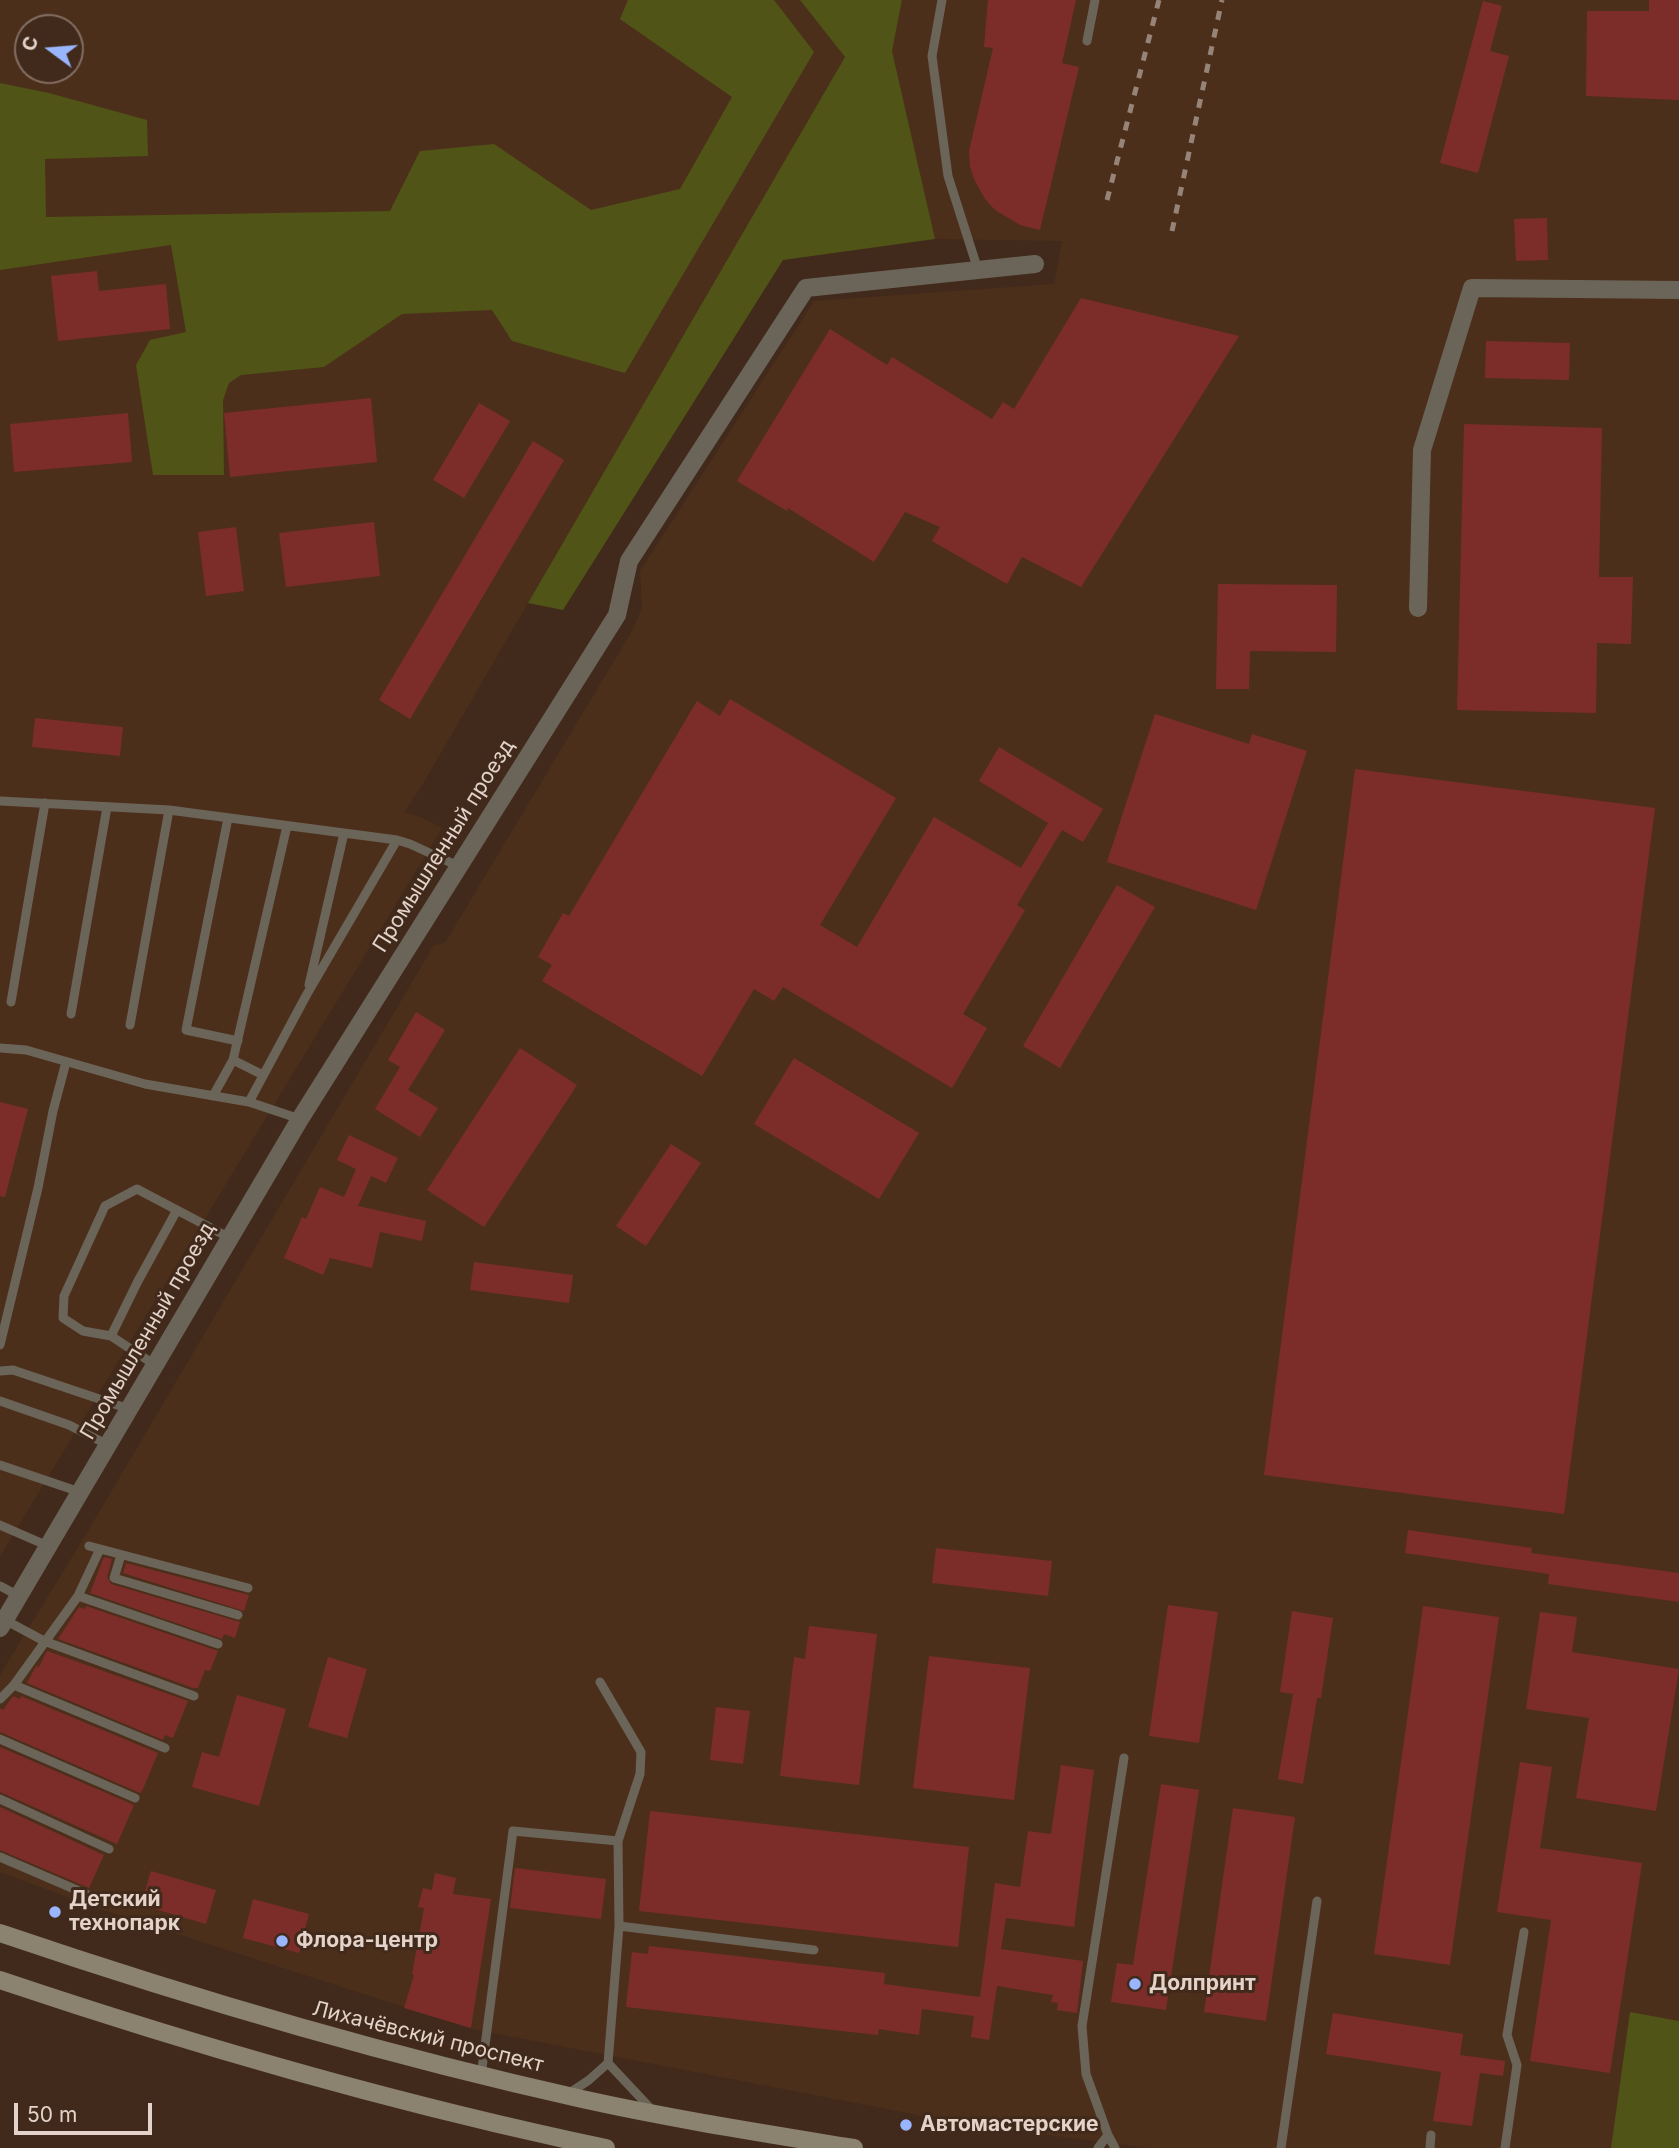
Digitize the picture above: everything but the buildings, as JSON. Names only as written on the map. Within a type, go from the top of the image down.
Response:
[{"type":"main road","name":"Лихачёвский проспект","points":[[0,1933],[143,1982],[275,2021],[481,2076],[656,2114],[854,2148]]},
{"type":"main road","points":[[0,1980],[260,2063],[477,2120],[606,2148]]},
{"type":"street","name":"Промышленный проезд","points":[[3,1624],[300,1119],[617,615],[629,561],[806,288],[1035,264]]},
{"type":"street","points":[[1418,608],[1422,450],[1472,288],[1679,290]]},
{"type":"lane","points":[[942,0],[932,57],[944,150],[948,176],[978,270]]},
{"type":"lane","points":[[1087,41],[1096,0]]},
{"type":"lane","points":[[0,801],[169,810],[397,840],[458,866]]},
{"type":"lane","points":[[10,1002],[45,803]]},
{"type":"lane","points":[[71,1014],[107,807]]},
{"type":"lane","points":[[130,1025],[169,810]]},
{"type":"lane","points":[[228,818],[186,1030],[238,1041]]},
{"type":"lane","points":[[213,1096],[233,1060],[287,826]]},
{"type":"lane","points":[[307,994],[344,833]]},
{"type":"lane","points":[[249,1102],[307,994],[397,840]]},
{"type":"lane","points":[[0,1048],[26,1050],[145,1084],[249,1102],[300,1119]]},
{"type":"lane","points":[[233,1060],[263,1075]]},
{"type":"lane","points":[[0,1345],[66,1062]]},
{"type":"lane","points":[[155,1365],[111,1336],[83,1331],[63,1318],[64,1296],[105,1206],[137,1189],[230,1238]]},
{"type":"lane","points":[[111,1336],[177,1210]]},
{"type":"lane","points":[[0,1371],[13,1370],[129,1409]]},
{"type":"lane","points":[[0,1401],[69,1426],[108,1445]]},
{"type":"lane","points":[[0,1465],[80,1492]]},
{"type":"lane","points":[[0,1525],[48,1546]]},
{"type":"lane","points":[[89,1546],[248,1588]]},
{"type":"lane","points":[[0,1699],[14,1685],[78,1597],[100,1549]]},
{"type":"lane","points":[[121,1555],[114,1578],[238,1615]]},
{"type":"lane","points":[[0,1586],[19,1596]]},
{"type":"lane","points":[[78,1597],[218,1644]]},
{"type":"lane","points":[[3,1624],[194,1696]]},
{"type":"lane","points":[[565,2095],[589,2080],[608,2063],[619,1926],[618,1841],[639,1774],[641,1752],[600,1682]]},
{"type":"lane","points":[[14,1685],[165,1748]]},
{"type":"lane","points":[[0,1739],[135,1798]]},
{"type":"lane","points":[[1115,2148],[1086,2074],[1082,2026],[1124,1758]]},
{"type":"lane","points":[[0,1799],[109,1849]]},
{"type":"lane","points":[[481,2076],[513,1831],[618,1841]]},
{"type":"lane","points":[[0,1857],[86,1894]]},
{"type":"lane","points":[[1281,2148],[1317,1901]]},
{"type":"lane","points":[[619,1926],[814,1950]]},
{"type":"lane","points":[[1505,2148],[1517,2065],[1507,2035],[1524,1932]]},
{"type":"lane","points":[[608,2063],[656,2114]]},
{"type":"lane","points":[[1098,2148],[1108,2134]]},
{"type":"lane","points":[[1430,2148],[1431,2135]]},
{"type":"shaded area","points":[[0,0],[800,0],[845,57],[424,782],[404,812],[442,828],[0,1556]]},
{"type":"shaded area","points":[[902,0],[1679,0],[1679,2148],[1150,2148],[970,2125],[472,2029],[88,1905],[0,1872],[0,1675],[434,945],[445,943],[632,631],[642,608],[640,571],[814,301],[1054,284],[1062,241],[935,239],[892,51]]},
{"type":"green space","points":[[628,0],[774,0],[814,52],[625,373],[512,341],[492,310],[402,314],[324,367],[241,375],[229,383],[223,400],[224,475],[153,475],[136,365],[150,340],[186,332],[171,245],[0,270],[0,83],[49,93],[147,120],[148,156],[45,159],[46,217],[390,211],[420,151],[494,144],[591,210],[680,189],[732,97],[620,19]]},
{"type":"green space","points":[[800,0],[902,0],[892,51],[935,239],[783,260],[563,610],[528,603],[845,57]]},
{"type":"green space","points":[[1630,2012],[1679,2021],[1679,2148],[1611,2148]]},
{"type":"railway","points":[[1107,200],[1159,0]]},
{"type":"railway","points":[[1172,231],[1222,0]]},
{"type":"place","name":"Детский технопарк","points":[[55,1912]]},
{"type":"place","name":"Флора-центр","points":[[282,1941]]},
{"type":"place","name":"Долпринт","points":[[1135,1984]]},
{"type":"place","name":"Автомастерские","points":[[906,2125]]}]
